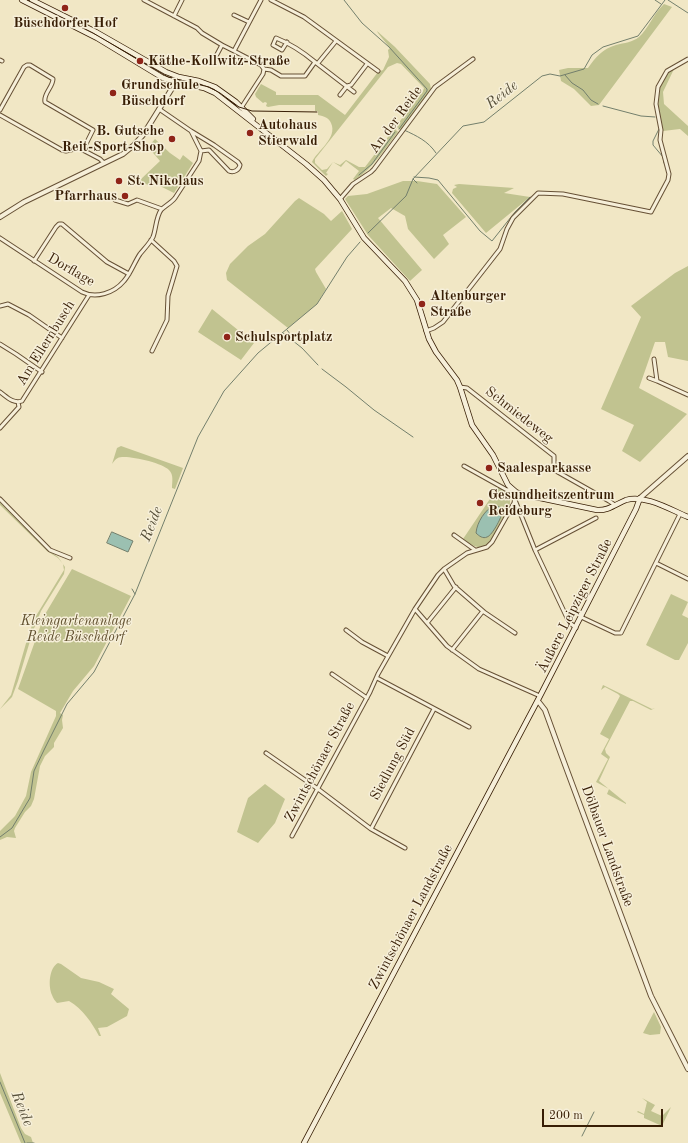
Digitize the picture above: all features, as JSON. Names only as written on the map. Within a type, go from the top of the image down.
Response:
[{"type":"main road","points":[[22,0],[97,38],[163,78],[210,90],[240,109]]},
{"type":"main road","points":[[32,0],[42,2],[166,72],[179,77],[199,81],[211,86],[240,109],[265,132],[316,172],[330,186],[340,199],[364,238],[400,275],[410,288],[418,305],[426,331],[436,352],[453,374],[460,387],[472,425],[493,455],[505,479],[514,490],[597,510],[606,510],[626,500],[640,498],[688,517]]},
{"type":"main road","points":[[132,60],[166,82],[169,86]]},
{"type":"main road","points":[[176,82],[179,77]]},
{"type":"main road","name":"Äußere Leipziger Straße","points":[[539,699],[636,509],[640,498]]},
{"type":"main road","name":"Zwintschönaer Landstraße","points":[[304,1143],[539,699]]},
{"type":"street","points":[[144,0],[197,28],[202,33],[222,45],[261,65],[264,69],[271,70],[281,76],[305,76],[336,41]]},
{"type":"street","points":[[174,16],[182,0]]},
{"type":"street","points":[[234,51],[261,0]]},
{"type":"street","points":[[271,0],[304,17],[378,71]]},
{"type":"street","points":[[234,14],[249,22]]},
{"type":"street","points":[[287,42],[282,50],[273,45],[276,38],[287,42],[296,47],[354,92]]},
{"type":"street","points":[[215,58],[222,45]]},
{"type":"street","name":"An der Reide","points":[[340,199],[353,184],[374,169],[435,86],[473,59]]},
{"type":"street","points":[[426,331],[443,322],[500,248],[513,218],[538,193],[563,194],[651,212],[668,180],[669,174],[660,140],[661,130],[656,104],[658,87],[667,71],[688,59]]},
{"type":"street","points":[[340,94],[347,86],[351,85],[367,64]]},
{"type":"street","points":[[0,110],[24,67],[30,65],[53,79],[45,98],[45,102],[93,130],[84,150]]},
{"type":"street","points":[[240,109],[263,74],[264,69]]},
{"type":"street","points":[[0,216],[24,202],[123,154],[143,135],[176,82]]},
{"type":"street","points":[[166,99],[169,86]]},
{"type":"street","points":[[159,109],[238,162],[239,167],[234,172],[229,171],[209,150],[201,151],[191,131]]},
{"type":"street","points":[[0,115],[62,150],[66,151],[76,147],[100,159],[104,163]]},
{"type":"street","name":"Dorflage","points":[[0,238],[74,288],[89,295],[98,296],[110,291],[121,284],[129,274],[151,240],[162,210],[175,198],[199,161],[201,151]]},
{"type":"street","points":[[114,200],[128,204],[137,200],[162,210]]},
{"type":"street","points":[[34,261],[56,227],[62,224],[107,262],[129,274]]},
{"type":"street","points":[[151,240],[174,260],[177,266],[168,296],[167,320],[152,351]]},
{"type":"street","name":"Am Ellernbusch","points":[[0,392],[14,402],[22,401],[42,372],[89,295]]},
{"type":"street","points":[[0,306],[8,304],[29,315],[62,338]]},
{"type":"street","points":[[0,344],[42,372]]},
{"type":"street","points":[[654,359],[657,381]]},
{"type":"street","points":[[649,378],[688,396]]},
{"type":"street","name":"Schmiedeweg","points":[[460,387],[467,388],[554,456],[554,469],[556,471],[615,505]]},
{"type":"street","points":[[0,428],[19,407],[18,402]]},
{"type":"street","points":[[640,498],[688,456]]},
{"type":"street","points":[[464,466],[507,490],[514,490]]},
{"type":"street","name":"Zwintschönaer Straße","points":[[292,836],[414,609],[444,569],[467,553],[487,547],[492,542],[515,500],[514,490]]},
{"type":"street","points":[[0,499],[50,550],[70,558]]},
{"type":"street","points":[[515,500],[534,550],[570,622],[576,628]]},
{"type":"street","points":[[581,617],[615,634],[621,633],[680,514]]},
{"type":"street","points":[[534,550],[596,518]]},
{"type":"street","points":[[454,535],[475,550]]},
{"type":"street","points":[[656,563],[688,579]]},
{"type":"street","points":[[444,569],[456,587],[483,611],[515,633]]},
{"type":"street","points":[[427,623],[456,587]]},
{"type":"street","points":[[414,609],[447,646],[478,669],[539,699]]},
{"type":"street","points":[[452,650],[483,611]]},
{"type":"street","points":[[346,630],[362,642],[388,656]]},
{"type":"street","name":"Zwintschönaer Straße","points":[[332,674],[367,698]]},
{"type":"street","points":[[377,678],[468,727]]},
{"type":"street","name":"Dölbauer Landstraße","points":[[539,699],[545,710],[653,1001],[688,1069]]},
{"type":"street","name":"Siedlung Süd","points":[[371,829],[434,708]]},
{"type":"street","points":[[266,753],[318,789],[371,829],[405,848]]},
{"type":"green space","points":[[664,4],[672,7],[599,105],[591,106],[574,89],[561,81],[559,70],[568,68],[588,68],[603,51],[616,45],[637,39]]},
{"type":"green space","points":[[377,31],[395,47],[430,84],[431,89],[402,129],[400,130],[397,127],[396,130],[398,132],[378,158],[355,180],[353,179],[359,171],[346,161],[341,167],[333,162],[326,173],[328,174],[326,176],[312,162],[332,134],[331,123],[329,120],[318,115],[318,111],[315,111],[315,105],[279,105],[268,107],[266,106],[267,103],[263,103],[256,97],[255,94],[261,84],[276,92],[276,95],[318,95],[345,115],[378,72],[383,70],[389,57],[388,50],[390,48]],"holes":[[[397,63],[401,64],[424,88],[423,91],[365,167],[359,167],[346,160],[340,165],[333,162],[327,169],[322,170],[315,163],[315,159],[388,67]]]},
{"type":"green space","points":[[674,69],[663,92],[664,104],[688,126],[688,136],[680,129],[663,131],[660,117],[658,104],[659,90],[667,74]]},
{"type":"green space","points":[[155,139],[180,160],[183,155],[193,163],[174,193],[154,183],[149,186],[140,180],[160,161],[148,147]]},
{"type":"green space","points":[[403,181],[417,181],[437,184],[466,217],[443,235],[449,244],[434,259],[408,229],[405,216],[391,208],[378,218],[422,270],[410,281],[368,235],[345,199],[348,196],[367,194]]},
{"type":"green space","points":[[459,184],[514,188],[504,193],[530,197],[486,233],[452,193],[453,189],[457,187],[454,185]]},
{"type":"green space","points":[[299,198],[324,214],[331,221],[342,211],[352,229],[315,269],[326,289],[317,304],[288,328],[227,280],[226,273],[230,264],[248,246],[265,234]]},
{"type":"green space","points":[[688,266],[688,361],[668,357],[665,342],[655,342],[639,388],[687,414],[640,462],[622,451],[634,425],[601,409],[641,317],[631,306],[675,273]]},
{"type":"green space","name":"Schulsportplatz","points":[[212,309],[254,343],[241,360],[198,332]]},
{"type":"green space","points":[[121,446],[183,468],[175,489],[172,488],[171,472],[166,467],[161,465],[147,460],[127,457],[117,458],[112,464],[117,448]]},
{"type":"green space","points":[[498,487],[509,495],[509,506],[490,542],[482,547],[477,547],[463,539]]},
{"type":"green space","points":[[0,502],[45,548],[58,557],[62,563],[58,558],[47,551],[0,505]]},
{"type":"green space","points":[[63,564],[65,567],[64,574],[41,611],[12,697],[0,709],[11,695],[29,633],[36,616],[64,570]]},
{"type":"green space","name":"Kleingartenanlage Reide Büschdorf","points":[[72,569],[131,596],[94,666],[73,691],[60,713],[63,715],[63,728],[54,743],[54,747],[45,756],[40,766],[34,799],[31,806],[25,812],[15,828],[14,831],[16,838],[7,837],[0,840],[0,831],[15,816],[26,796],[31,772],[56,716],[56,711],[18,689],[44,616]]},
{"type":"green space","points":[[671,594],[688,602],[682,615],[688,618],[688,643],[679,660],[675,660],[646,645]]},
{"type":"green space","points":[[603,685],[652,709],[655,708],[651,710],[630,701],[605,749],[606,753],[610,757],[599,781],[608,789],[596,782],[608,759],[601,754],[609,739],[600,734],[620,696],[605,687],[601,690]]},
{"type":"green space","points":[[265,784],[285,799],[275,823],[258,843],[237,832],[248,798]]},
{"type":"green space","points":[[609,789],[626,803],[626,804],[607,794]]},
{"type":"green space","points":[[58,963],[81,978],[99,982],[114,989],[111,994],[129,1009],[127,1016],[107,1027],[98,1028],[101,1036],[99,1036],[90,1021],[79,1008],[69,1001],[57,1003],[53,998],[50,987],[50,978],[55,965]]},
{"type":"green space","points":[[654,1012],[661,1027],[660,1034],[650,1035],[643,1033]]},
{"type":"green space","points":[[0,1073],[21,1128],[25,1134],[31,1137],[33,1143],[21,1143],[0,1093]]},
{"type":"green space","points":[[642,1098],[655,1105],[651,1111],[662,1116],[671,1107],[662,1126],[644,1118],[644,1115],[637,1112],[638,1111],[644,1114],[647,1102]]},
{"type":"shaded area","points":[[494,505],[498,506],[502,510],[501,516],[489,536],[486,538],[481,537],[476,533],[478,525],[485,513]]},
{"type":"shaded area","points":[[112,532],[133,541],[128,552],[107,543]]},
{"type":"waterway","points":[[344,0],[362,23],[389,47],[427,89],[399,129]]},
{"type":"waterway","points":[[655,0],[661,4]]},
{"type":"waterway","name":"Reide","points":[[368,233],[406,196],[413,179],[463,126],[484,122],[542,76],[550,74],[560,76],[584,69],[592,55],[603,47],[638,36],[665,0]]},
{"type":"waterway","points":[[668,0],[688,13]]},
{"type":"waterway","points":[[565,75],[572,83],[583,90],[591,100],[598,104]]},
{"type":"waterway","points":[[603,106],[641,116],[655,117]]},
{"type":"waterway","points":[[659,129],[653,141],[653,145],[663,157],[664,163]]},
{"type":"waterway","points":[[404,130],[426,142],[436,153]]},
{"type":"waterway","points":[[359,175],[372,164],[395,132]]},
{"type":"waterway","points":[[414,177],[438,180],[480,231],[492,241],[515,212],[530,197]]},
{"type":"waterway","name":"Reide","points":[[413,179],[417,183]]},
{"type":"waterway","name":"Reide","points":[[0,837],[12,828],[30,798],[34,771],[67,704],[94,672],[135,594],[198,437],[224,391],[258,353],[317,304],[347,257],[360,242]]},
{"type":"waterway","name":"Reide","points":[[287,330],[290,334]]},
{"type":"waterway","points":[[283,333],[302,348],[318,365]]},
{"type":"waterway","points":[[322,369],[374,410],[413,437]]},
{"type":"waterway","name":"Reide","points":[[132,589],[135,594]]},
{"type":"waterway","name":"Reide","points":[[0,1082],[25,1143]]},
{"type":"waterway","points":[[582,1136],[594,1112]]},
{"type":"waterway","points":[[27,1143],[34,1143]]},
{"type":"tram line","points":[[27,0],[93,33],[168,77],[209,87],[239,107],[252,111],[317,112]]},
{"type":"place","name":"Büschdorfer Hof","points":[[65,8]]},
{"type":"place","name":"Käthe-Kollwitz-Straße","points":[[140,61]]},
{"type":"place","name":"Grundschule Büschdorf","points":[[113,93]]},
{"type":"place","name":"Autohaus Stierwald","points":[[250,133]]},
{"type":"place","name":"B. Gutsche Reit-Sport-Shop","points":[[172,139]]},
{"type":"place","name":"St. Nikolaus","points":[[119,181]]},
{"type":"place","name":"Pfarrhaus","points":[[125,196]]},
{"type":"place","name":"Altenburger Straße","points":[[422,304]]},
{"type":"place","name":"Schulsportplatz","points":[[227,337]]},
{"type":"place","name":"Saalesparkasse","points":[[489,468]]},
{"type":"place","name":"Gesundheitszentrum Reideburg","points":[[480,503]]}]
